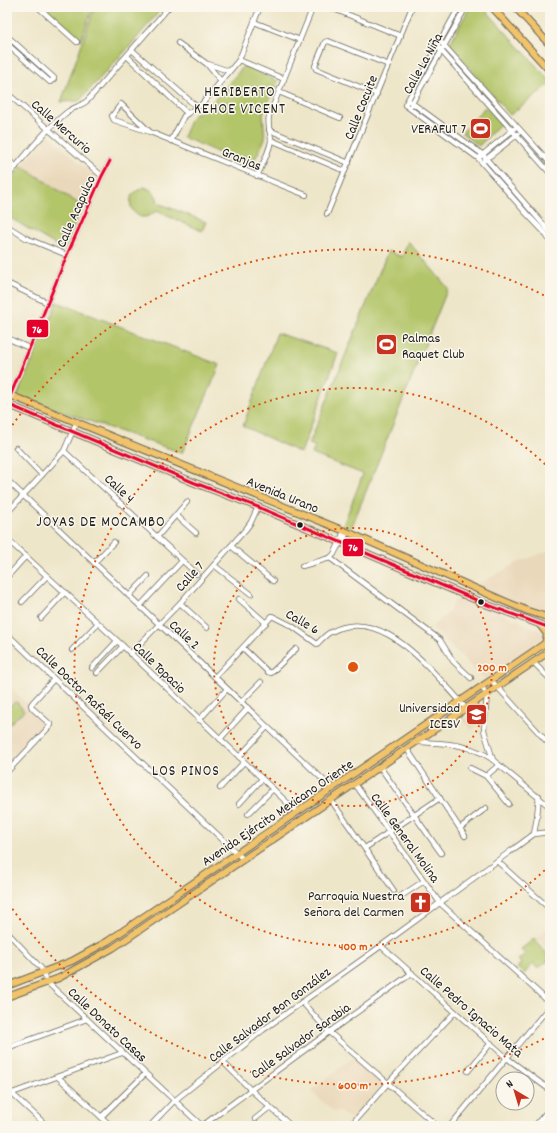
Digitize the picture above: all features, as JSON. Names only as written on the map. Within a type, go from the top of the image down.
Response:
[{"type":"main road","points":[[492,7],[550,71]]},
{"type":"main road","points":[[515,7],[550,45]]},
{"type":"main road","name":"Avenida Urano","points":[[9,394],[77,421],[184,467],[346,532],[499,599],[550,618]]},
{"type":"main road","name":"Avenida Urano","points":[[7,404],[195,483],[258,507],[488,605],[550,628]]},
{"type":"main road","points":[[293,522],[297,512]]},
{"type":"main road","points":[[539,624],[545,629],[547,634],[547,642]]},
{"type":"main road","name":"Avenida Ejército Mexicano Oriente","points":[[7,986],[72,962],[108,941],[547,642]]},
{"type":"main road","name":"Avenida Ejército Mexicano Oriente","points":[[7,997],[48,982],[91,961],[113,948],[550,651]]},
{"type":"street","points":[[38,7],[77,42]]},
{"type":"street","points":[[7,178],[48,129],[70,110],[85,102],[169,7]]},
{"type":"street","points":[[171,141],[187,113],[202,104],[239,60],[260,7]]},
{"type":"street","points":[[257,176],[271,140],[268,119],[314,7]]},
{"type":"street","points":[[329,7],[401,36]]},
{"type":"street","name":"Calle Cocuite","points":[[327,214],[412,7]]},
{"type":"street","name":"Calle La Niña","points":[[409,104],[459,7]]},
{"type":"street","name":"Calle La Niña","points":[[409,104],[445,46],[466,7]]},
{"type":"street","points":[[254,22],[300,40]]},
{"type":"street","points":[[7,36],[54,79],[50,82],[7,44]]},
{"type":"street","points":[[377,94],[316,69],[315,66],[326,42],[389,65]]},
{"type":"street","points":[[178,43],[207,64],[221,81]]},
{"type":"street","points":[[439,44],[445,46],[550,163]]},
{"type":"street","points":[[439,44],[442,51],[550,173]]},
{"type":"street","points":[[132,50],[197,107]]},
{"type":"street","points":[[126,56],[187,113]]},
{"type":"street","points":[[239,60],[284,79]]},
{"type":"street","points":[[207,64],[229,71]]},
{"type":"street","points":[[156,84],[162,77]]},
{"type":"street","points":[[279,92],[340,118]]},
{"type":"street","name":"Calle Mercurio","points":[[7,93],[102,176]]},
{"type":"street","name":"Granjas","points":[[150,132],[121,104],[112,118],[306,195]]},
{"type":"street","points":[[409,104],[487,158],[550,241]]},
{"type":"street","points":[[409,104],[478,158],[550,232]]},
{"type":"street","points":[[478,158],[517,126]]},
{"type":"street","points":[[270,130],[349,163]]},
{"type":"street","points":[[482,163],[516,135],[522,132]]},
{"type":"street","points":[[271,140],[345,171]]},
{"type":"street","points":[[7,159],[16,167]]},
{"type":"street","name":"Calle Acapulco","points":[[7,404],[9,394],[67,255],[110,161]]},
{"type":"street","points":[[7,226],[26,238],[67,255]]},
{"type":"street","points":[[7,284],[48,303]]},
{"type":"street","points":[[7,338],[29,348]]},
{"type":"street","points":[[7,513],[64,451],[77,421]]},
{"type":"street","points":[[16,448],[42,475]]},
{"type":"street","name":"Calle 4","points":[[64,451],[197,574]]},
{"type":"street","name":"Calle 2","points":[[7,480],[333,789]]},
{"type":"street","points":[[157,537],[187,502]]},
{"type":"street","name":"Calle 7","points":[[130,654],[180,603],[252,522],[258,507]]},
{"type":"street","points":[[176,515],[196,533]]},
{"type":"street","points":[[302,566],[330,558],[334,554],[346,532]]},
{"type":"street","name":"Calle Topacio","points":[[7,539],[123,646],[297,812]]},
{"type":"street","points":[[94,563],[114,542]]},
{"type":"street","points":[[231,546],[273,581]]},
{"type":"street","points":[[7,577],[26,556]]},
{"type":"street","points":[[330,558],[440,640],[453,661],[471,678]]},
{"type":"street","points":[[140,606],[182,561]]},
{"type":"street","points":[[214,565],[251,594]]},
{"type":"street","points":[[22,602],[46,576]]},
{"type":"street","points":[[129,596],[148,576]]},
{"type":"street","points":[[41,618],[65,592]]},
{"type":"street","points":[[239,599],[266,623]]},
{"type":"street","points":[[180,603],[207,628]]},
{"type":"street","name":"Calle 6","points":[[215,677],[272,616],[292,626],[317,644],[330,632],[346,627],[358,626],[382,631],[394,637],[411,651],[461,701],[466,709]]},
{"type":"street","points":[[72,650],[98,623]]},
{"type":"street","name":"Calle Doctor Rafaél Cuervo","points":[[7,634],[244,860]]},
{"type":"street","points":[[92,668],[117,641]]},
{"type":"street","points":[[97,673],[123,646]]},
{"type":"street","points":[[243,648],[270,673],[296,649]]},
{"type":"street","points":[[533,662],[550,679]]},
{"type":"street","points":[[7,772],[51,725],[32,708],[31,705],[54,679]]},
{"type":"street","points":[[492,680],[497,688],[550,745]]},
{"type":"street","points":[[241,702],[261,682]]},
{"type":"street","points":[[482,687],[487,695],[484,730],[493,760]]},
{"type":"street","points":[[199,720],[227,689]]},
{"type":"street","points":[[220,739],[248,708]]},
{"type":"street","points":[[239,757],[267,727]]},
{"type":"street","points":[[417,742],[442,743],[460,746],[479,752],[493,760],[550,806]]},
{"type":"street","points":[[407,749],[465,836]]},
{"type":"street","points":[[220,788],[244,762]]},
{"type":"street","points":[[486,776],[498,765]]},
{"type":"street","points":[[380,767],[441,853]]},
{"type":"street","points":[[470,768],[486,776],[509,804]]},
{"type":"street","points":[[239,804],[262,779]]},
{"type":"street","name":"Calle General Molina","points":[[355,784],[440,903],[550,1003]]},
{"type":"street","points":[[248,814],[272,789]]},
{"type":"street","points":[[534,834],[539,796]]},
{"type":"street","points":[[365,848],[440,798]]},
{"type":"street","points":[[331,800],[394,891]]},
{"type":"street","points":[[460,828],[486,808]]},
{"type":"street","name":"Calle Salvador Bon González","points":[[150,1126],[174,1100],[263,1030],[534,834],[550,832]]},
{"type":"street","points":[[497,861],[550,909]]},
{"type":"street","points":[[402,896],[424,881]]},
{"type":"street","name":"Calle Donato Casas","points":[[8,933],[38,964],[48,982],[122,1053],[202,1126]]},
{"type":"street","name":"Calle Pedro Ignacio Mata","points":[[381,946],[507,1058],[550,1090]]},
{"type":"street","name":"Calle Salvador Sarabia","points":[[202,1126],[412,973]]},
{"type":"street","points":[[302,1002],[329,1032],[437,1126]]},
{"type":"street","points":[[450,1126],[550,1006]]},
{"type":"street","points":[[350,1126],[455,1012]]},
{"type":"street","points":[[7,1048],[87,1019]]},
{"type":"street","points":[[468,1071],[491,1043]]},
{"type":"street","points":[[9,1094],[122,1053]]},
{"type":"street","points":[[223,1062],[250,1090],[291,1126]]},
{"type":"street","points":[[101,1117],[146,1074]]},
{"type":"street","points":[[58,1077],[111,1126]]},
{"type":"street","points":[[7,1088],[9,1094],[46,1126]]},
{"type":"street","points":[[255,1119],[270,1107]]},
{"type":"street","points":[[535,1126],[550,1108]]},
{"type":"shaded area","points":[[48,134],[94,176],[82,206],[22,166]]},
{"type":"shaded area","points":[[550,550],[550,614],[537,612],[474,586],[519,562]]},
{"type":"shaded area","points":[[463,597],[542,631],[544,635],[543,639],[484,679],[432,627],[449,611],[455,601]]},
{"type":"shaded area","points":[[7,683],[45,724],[7,767]]},
{"type":"shaded area","name":"Universidad ICESV","points":[[480,707],[483,710],[481,723],[471,730],[463,720]]},
{"type":"shaded area","points":[[550,926],[550,945],[546,948],[536,938]]},
{"type":"shaded area","points":[[355,1056],[384,1083],[351,1119],[338,1111],[335,1113],[311,1091]]},
{"type":"green space","points":[[43,7],[93,7],[81,40]]},
{"type":"green space","points":[[95,7],[163,7],[129,47],[79,101],[61,102]]},
{"type":"green space","points":[[470,7],[483,7],[550,81],[550,84],[510,115],[449,45]]},
{"type":"green space","points":[[244,66],[278,81],[263,114],[265,139],[251,167],[183,137],[192,116],[207,108]]},
{"type":"green space","name":"VERAFUT 7","points":[[485,107],[501,123],[479,146],[462,133]]},
{"type":"green space","points":[[22,166],[82,206],[64,250],[7,216],[7,184]]},
{"type":"green space","points":[[144,187],[154,193],[158,203],[206,222],[202,231],[156,211],[149,216],[138,216],[133,211],[130,201],[134,193]]},
{"type":"green space","name":"Palmas Raquet Club","points":[[408,241],[448,288],[350,531],[342,528],[363,474],[312,454],[315,446],[309,444],[388,251],[402,257]]},
{"type":"green space","points":[[57,302],[220,365],[182,453],[17,396]]},
{"type":"green space","points":[[277,333],[338,353],[301,453],[243,426]]},
{"type":"green space","points":[[16,701],[24,711],[7,726],[7,709]]},
{"type":"green space","points":[[534,939],[550,957],[550,959],[538,969],[533,964],[524,974],[517,968],[521,963],[518,960],[525,954],[521,949]]},
{"type":"transit line","name":"76","points":[[110,161],[67,255],[7,404],[195,483],[258,507],[488,605],[550,628]]},
{"type":"place","name":"VERAFUT 7","points":[[481,128]]},
{"type":"place","name":"Palmas Raquet Club","points":[[387,345]]},
{"type":"place","name":"Universidad ICESV","points":[[476,715]]},
{"type":"place","name":"Parroquia Nuestra Señora del Carmen","points":[[420,903]]},
{"type":"district","name":"HERIBERTO KEHOE VICENT","points":[[240,100]]},
{"type":"district","name":"JOYAS DE MOCAMBO","points":[[101,521]]},
{"type":"district","name":"LOS PINOS","points":[[186,770]]}]
